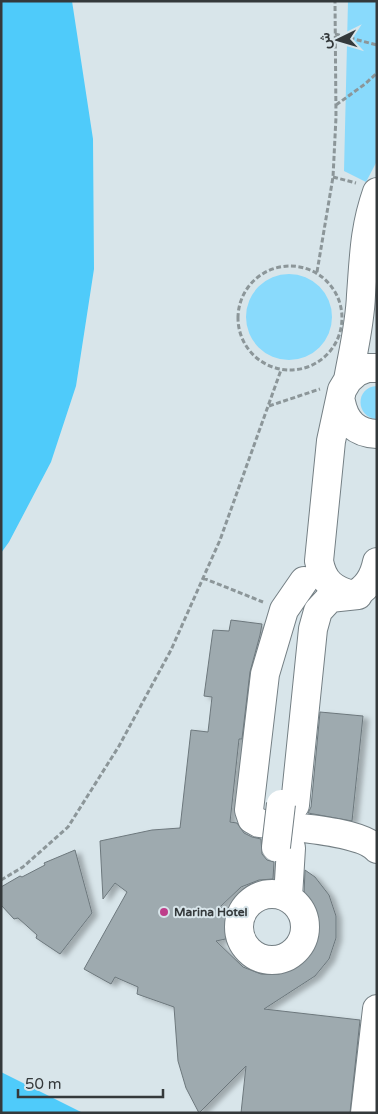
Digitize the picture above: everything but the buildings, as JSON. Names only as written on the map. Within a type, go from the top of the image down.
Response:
[{"type":"lane","points":[[279,895],[302,637],[311,571],[331,441],[344,391],[360,305],[364,238],[377,192]]},
{"type":"lane","points":[[377,368],[367,368],[356,372],[344,391],[343,413],[353,426],[367,433],[377,434]]},
{"type":"lane","points":[[365,595],[362,591],[375,572],[377,562]]},
{"type":"lane","points":[[365,595],[336,590],[320,570],[311,571],[284,610],[265,674],[249,810],[252,819],[259,823],[369,839]]},
{"type":"lane","points":[[288,804],[313,629],[318,611],[330,598],[365,595]]},
{"type":"lane","points":[[365,1113],[377,1009]]},
{"type":"path","points":[[317,272],[333,177],[335,105],[334,1]]},
{"type":"path","points":[[335,34],[377,45]]},
{"type":"path","points":[[335,105],[377,73]]},
{"type":"path","points":[[285,265],[301,266],[317,272],[329,283],[338,296],[342,312],[342,328],[336,343],[326,356],[313,365],[298,370],[281,370],[266,364],[252,354],[243,340],[238,324],[239,308],[245,292],[255,279],[269,270],[285,265]]},
{"type":"path","points":[[1,880],[23,867],[68,827],[119,746],[171,650],[220,540],[281,370]]},
{"type":"path","points":[[268,406],[344,391]]},
{"type":"path","points":[[203,578],[284,610]]},
{"type":"shaded area","points":[[1,1],[72,1],[93,139],[94,269],[76,386],[51,462],[9,542],[1,553]]},
{"type":"shaded area","points":[[348,1],[377,1],[377,161],[366,182],[344,171]]},
{"type":"shaded area","points":[[289,274],[306,277],[320,286],[329,300],[332,317],[329,334],[320,348],[306,357],[289,360],[272,357],[258,348],[249,334],[246,317],[249,300],[258,286],[272,277]]},
{"type":"shaded area","points":[[377,386],[377,419],[365,413],[360,402],[365,391]]},
{"type":"shaded area","points":[[1,1072],[83,1113],[1,1113]]},
{"type":"place","name":"Marina Hotel","points":[[164,912]]}]
